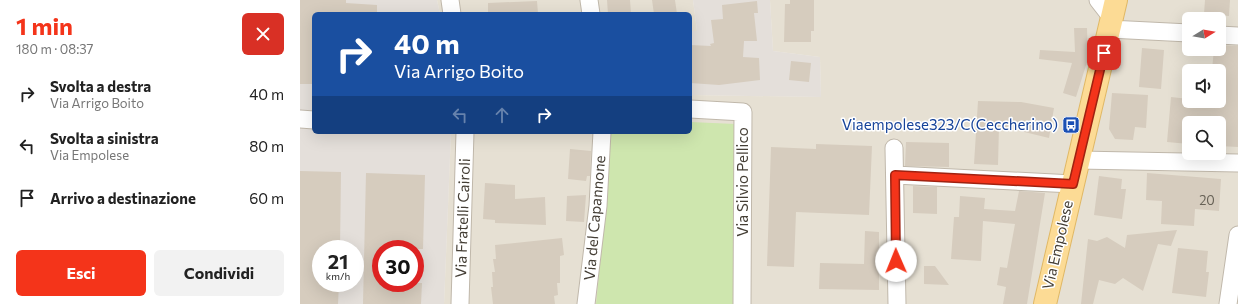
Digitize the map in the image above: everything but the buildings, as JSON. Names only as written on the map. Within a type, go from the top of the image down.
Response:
[{"type":"main road","name":"Via Empolese","points":[[1045,304],[1113,16]]},
{"type":"street","points":[[450,0],[452,12]]},
{"type":"street","points":[[589,0],[591,12]]},
{"type":"street","points":[[1098,0],[1113,16],[1182,31]]},
{"type":"street","points":[[1226,35],[1238,36]]},
{"type":"street","name":"Via Silvio Pellico","points":[[692,109],[743,112],[747,304]]},
{"type":"street","points":[[300,119],[312,120]]},
{"type":"street","name":"Via Fratelli Cairoli","points":[[460,304],[465,134]]},
{"type":"street","name":"Via del Capannone","points":[[586,304],[598,206],[602,134]]},
{"type":"street","points":[[894,148],[897,304]]},
{"type":"street","points":[[1078,160],[1238,163]]},
{"type":"street","points":[[895,175],[1073,184]]},
{"type":"street","points":[[1232,296],[1238,235]]},
{"type":"shaded area","points":[[300,0],[437,0],[440,12],[312,12],[312,134],[451,134],[444,304],[300,304]]},
{"type":"shaded area","points":[[437,0],[693,0],[697,31],[692,31],[692,12],[440,12]]},
{"type":"shaded area","points":[[693,0],[770,0],[773,51],[820,57],[821,97],[692,95],[692,31],[697,31]]},
{"type":"shaded area","points":[[770,0],[1238,0],[1238,304],[444,304],[451,134],[692,134],[692,95],[821,97],[820,57],[773,51]]},
{"type":"green space","points":[[692,122],[735,124],[736,304],[596,304],[608,186],[610,134],[692,134]]},
{"type":"place","name":"Viaempolese323/C(Ceccherino)","points":[[1071,125]]},
{"type":"route","points":[[896,261],[895,175],[1073,184],[1104,53]]}]
